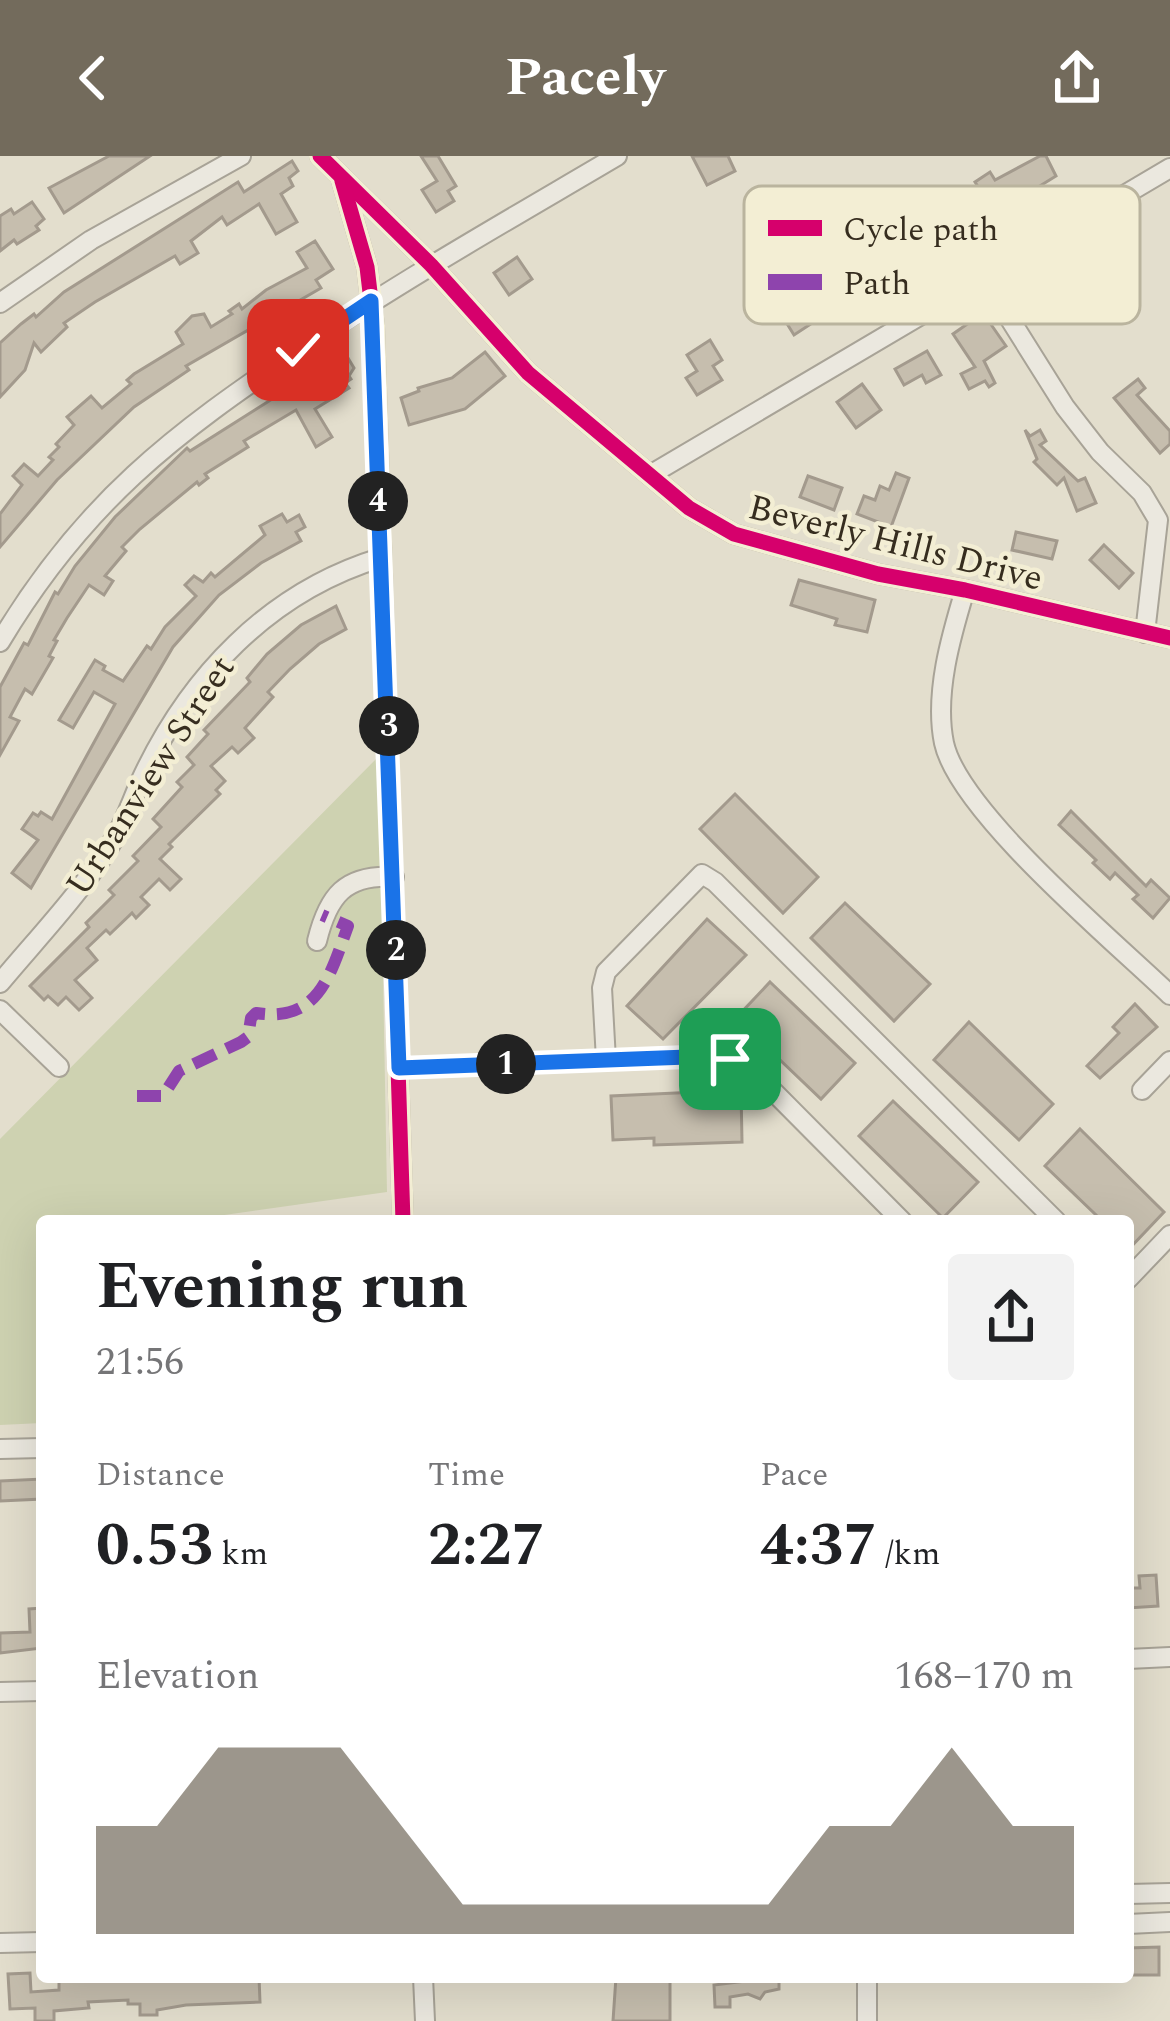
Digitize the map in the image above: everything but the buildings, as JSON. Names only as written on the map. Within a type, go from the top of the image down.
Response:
[{"type":"street","points":[[0,303],[91,239],[242,156]]},
{"type":"street","name":"Beverly Hills Drive","points":[[320,156],[430,265],[528,373],[689,508],[734,534],[878,574],[1170,638]]},
{"type":"street","points":[[0,642],[40,578],[81,527],[179,432],[371,301],[617,156]]},
{"type":"street","points":[[1140,187],[1170,169]]},
{"type":"street","points":[[342,181],[368,267],[371,301],[403,1215]]},
{"type":"street","points":[[650,475],[906,324]]},
{"type":"street","points":[[1013,324],[1065,407],[1100,452],[1153,506],[1158,520],[1144,632]]},
{"type":"street","name":"Urbanview Street","points":[[0,983],[116,836],[165,737],[214,665],[239,638],[321,579],[380,558]]},
{"type":"street","points":[[965,590],[947,663],[941,724],[956,776],[998,829],[1170,994]]},
{"type":"street","points":[[597,1060],[606,973],[702,874],[1050,1215]]},
{"type":"street","points":[[317,941],[322,916],[352,883],[371,876],[394,878]]},
{"type":"street","points":[[0,1010],[59,1067]]},
{"type":"street","points":[[399,1068],[714,1056],[747,1066],[896,1215]]},
{"type":"street","points":[[1142,1090],[1170,1061]]},
{"type":"street","points":[[1134,1273],[1170,1235]]},
{"type":"street","points":[[0,1449],[36,1448]]},
{"type":"street","points":[[1134,1659],[1170,1658]]},
{"type":"street","points":[[0,1692],[36,1690]]},
{"type":"street","points":[[1134,1894],[1170,1893]]},
{"type":"street","points":[[1134,1924],[1170,1922]]},
{"type":"street","points":[[0,1943],[36,1942]]},
{"type":"street","points":[[423,1983],[424,2021]]},
{"type":"street","points":[[866,1983],[867,2021]]},
{"type":"green space","points":[[379,756],[387,1192],[224,1215],[36,1215],[36,1423],[0,1425],[0,1139]]},
{"type":"marked path","points":[[137,1096],[163,1096],[179,1071],[241,1042],[248,1037],[256,1013],[294,1011],[308,1003],[328,978],[348,926],[322,915]]},
{"type":"cycle path","points":[[320,156],[431,265],[528,373],[689,508],[734,534],[878,574],[1170,638]]},
{"type":"cycle path","points":[[342,181],[367,267],[374,326],[403,1215]]},
{"type":"route","points":[[298,350],[371,301],[399,1068],[730,1059]]}]
